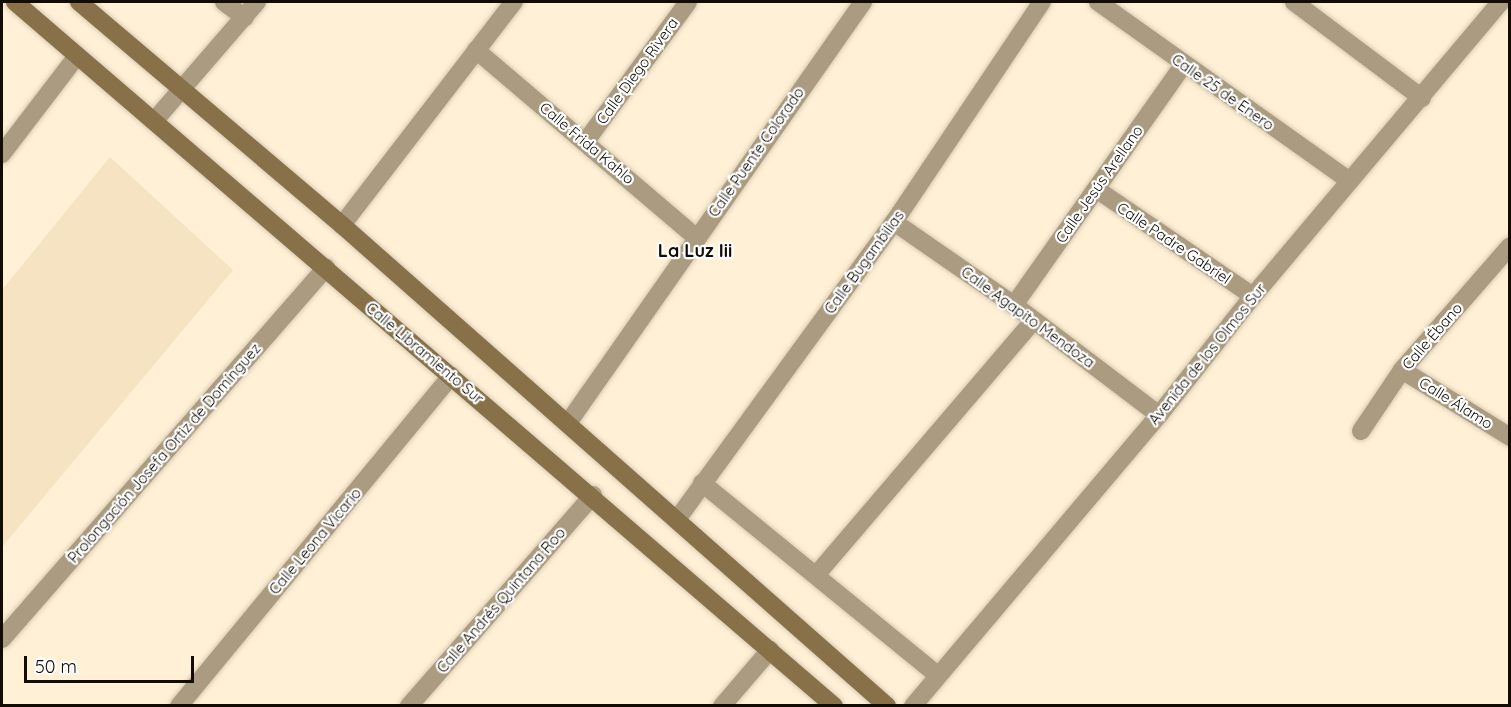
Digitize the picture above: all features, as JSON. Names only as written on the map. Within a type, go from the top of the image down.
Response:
[{"type":"street","name":"Calle Libramiento Sur","points":[[15,2],[593,495],[834,705]]},
{"type":"street","points":[[79,2],[342,225],[678,518],[887,705]]},
{"type":"street","points":[[224,2],[245,18]]},
{"type":"street","points":[[155,120],[257,2]]},
{"type":"street","points":[[342,225],[514,2]]},
{"type":"street","name":"Calle Diego Rivera","points":[[586,141],[688,2]]},
{"type":"street","name":"Calle Puente Colorado","points":[[568,423],[696,237],[863,2]]},
{"type":"street","name":"Calle Bugambilias","points":[[678,518],[894,222],[1042,2]]},
{"type":"street","name":"Calle 25 de Enero","points":[[1098,2],[1350,181]]},
{"type":"street","name":"Avenida de los Olmos Sur","points":[[913,705],[1160,415],[1253,296],[1501,2]]},
{"type":"street","points":[[1302,4],[1422,98]]},
{"type":"street","name":"Calle Frida Kahlo","points":[[476,50],[586,141],[696,237]]},
{"type":"street","points":[[2,154],[77,56]]},
{"type":"street","name":"Calle Jesús Arellano","points":[[1014,304],[1184,64]]},
{"type":"street","name":"Calle Padre Gabriel","points":[[1096,189],[1253,296]]},
{"type":"street","name":"Calle Agapito Mendoza","points":[[894,222],[1014,304],[1033,321],[1160,415]]},
{"type":"street","name":"Calle Ébano","points":[[1361,431],[1402,370],[1509,246]]},
{"type":"street","name":"Prolongación Josefa Ortiz de Domínguez","points":[[2,639],[326,268]]},
{"type":"street","points":[[817,574],[1033,321]]},
{"type":"street","name":"Calle Álamo","points":[[1402,370],[1509,437]]},
{"type":"street","name":"Calle Leona Vicario","points":[[179,705],[451,375]]},
{"type":"street","points":[[702,483],[817,574],[937,675]]},
{"type":"street","name":"Calle Andrés Quintana Roo","points":[[409,705],[593,495]]},
{"type":"street","points":[[722,705],[770,650]]},
{"type":"shaded area","points":[[110,157],[233,270],[2,547],[2,290]]},
{"type":"district","name":"La Luz Iii","points":[[695,251]]}]
